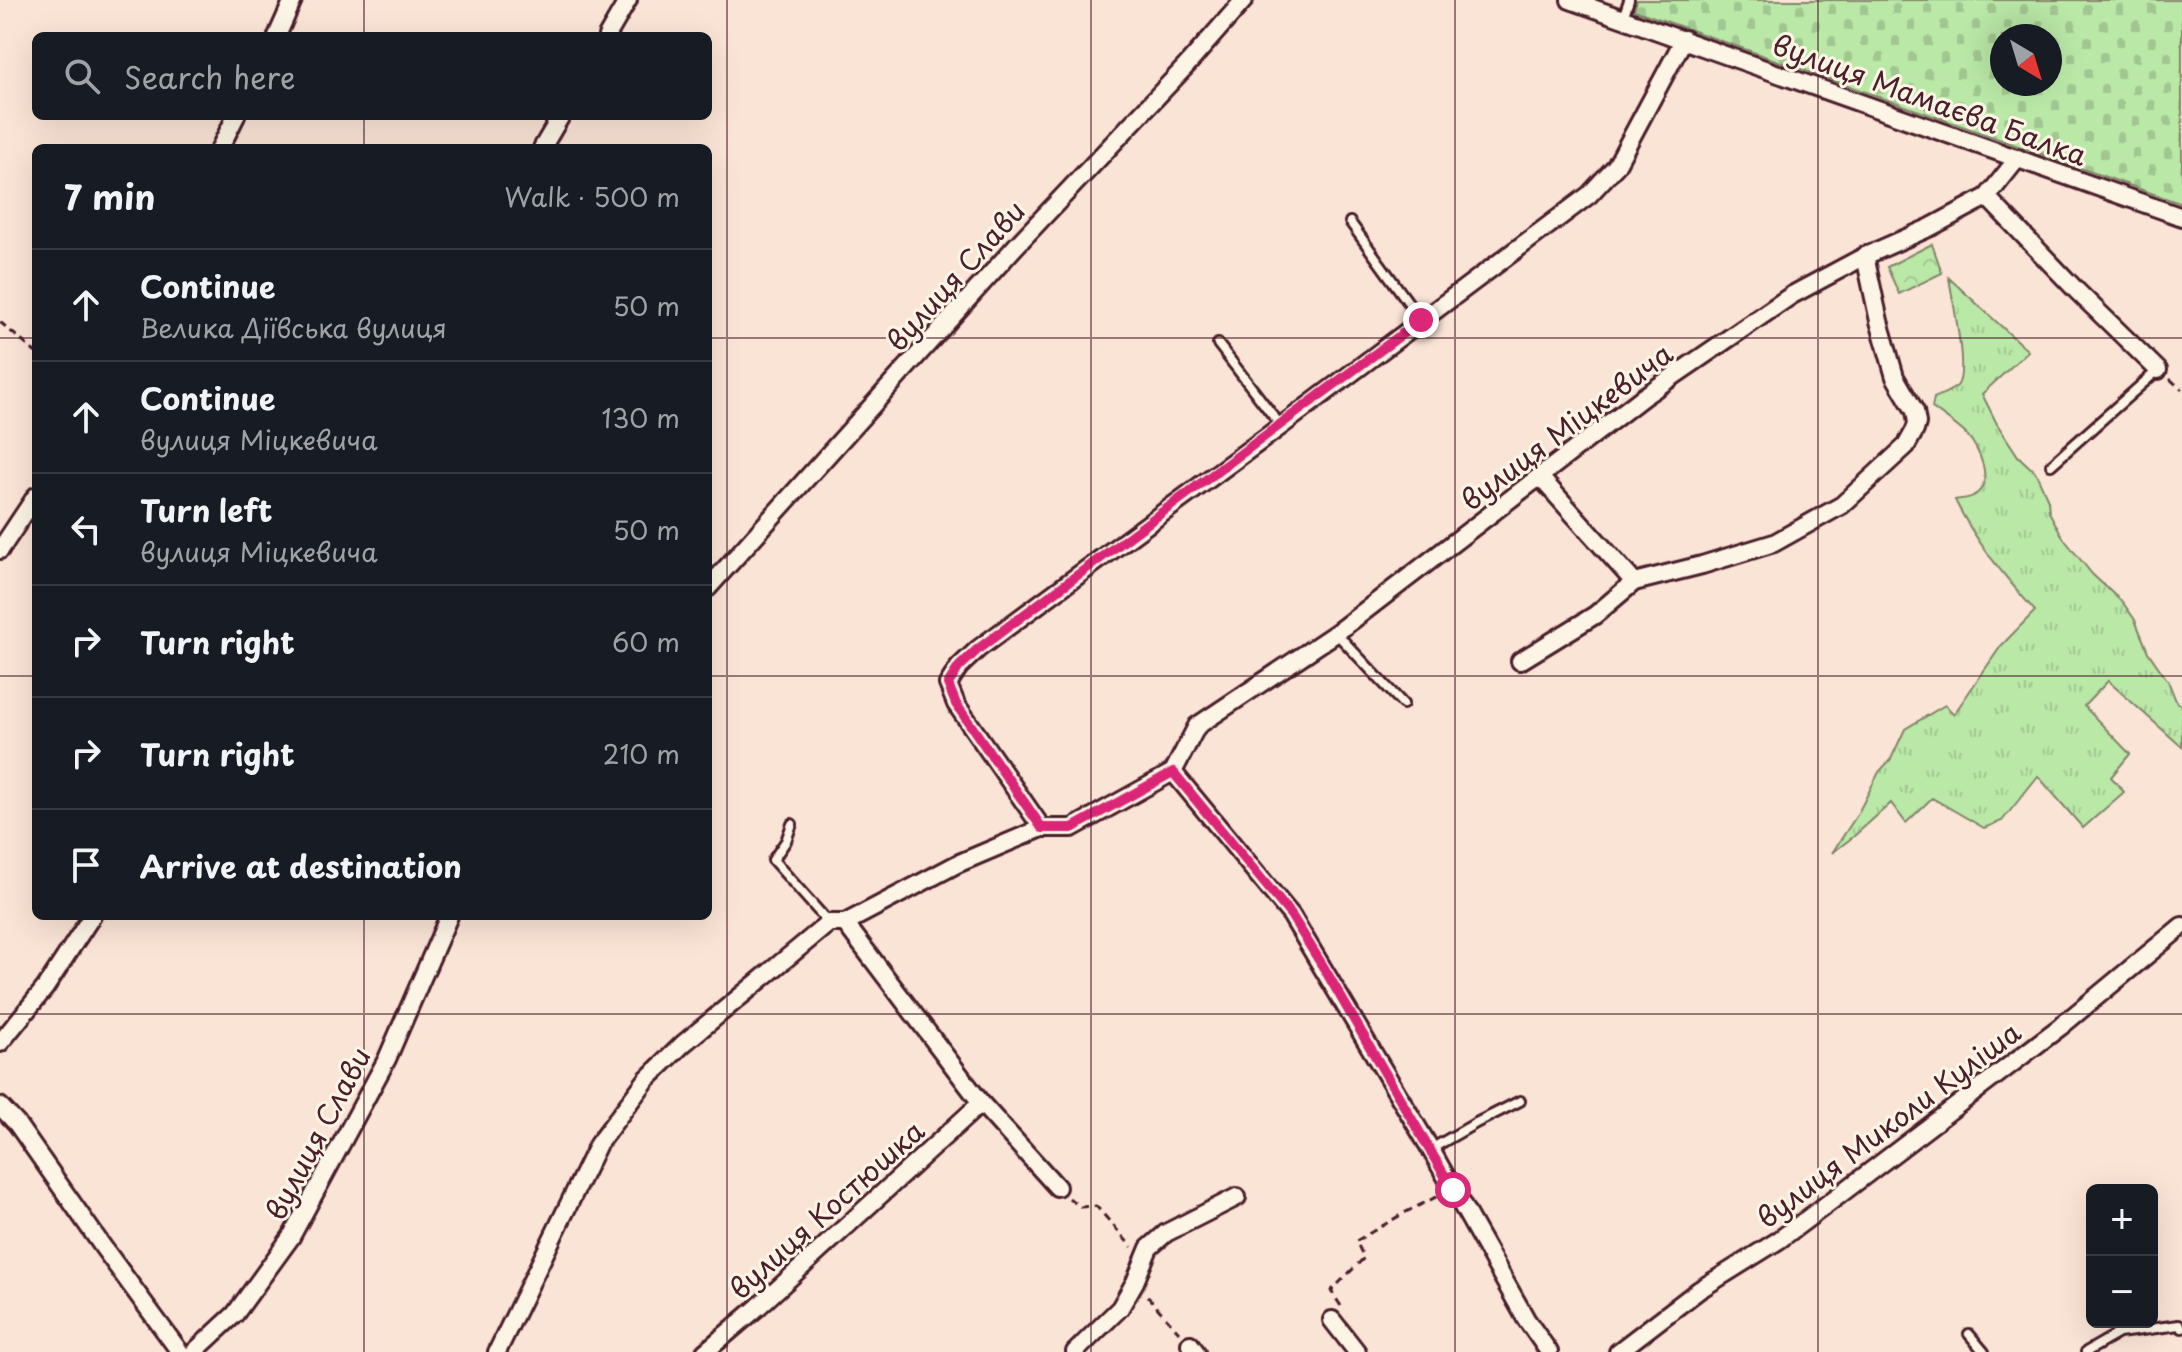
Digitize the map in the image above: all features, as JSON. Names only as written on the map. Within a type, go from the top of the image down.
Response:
[{"type":"street","points":[[279,32],[293,0]]},
{"type":"street","points":[[609,32],[628,0]]},
{"type":"street","name":"вулиця Слави","points":[[712,584],[1015,247],[1244,0]]},
{"type":"street","name":"вулиця Мамаєва Балка","points":[[1570,0],[2182,217]]},
{"type":"street","points":[[1042,828],[956,704],[948,684],[959,667],[978,649],[1589,195],[1616,166],[1684,39]]},
{"type":"street","points":[[222,144],[234,120]]},
{"type":"street","points":[[544,144],[559,120]]},
{"type":"street","name":"вулиця Міцкевича","points":[[1173,772],[1197,726],[1336,633],[1643,397],[1792,295],[1987,197],[2018,158]]},
{"type":"street","points":[[1987,197],[2158,370]]},
{"type":"street","points":[[1520,661],[1595,615],[1634,582],[1774,543],[1842,505],[1906,446],[1917,423],[1915,411],[1895,377],[1865,256]]},
{"type":"street","points":[[1540,477],[1634,582]]},
{"type":"street","points":[[0,550],[32,502]]},
{"type":"street","points":[[497,1352],[598,1144],[647,1079],[683,1044],[837,923],[957,864],[1042,828],[1072,828],[1173,772],[1291,915],[1431,1150],[1526,1319],[1549,1352]]},
{"type":"street","points":[[0,1043],[45,988],[89,920]]},
{"type":"street","name":"вулиця Слави","points":[[194,1352],[235,1314],[291,1237],[387,1059],[447,920]]},
{"type":"street","points":[[837,923],[981,1103],[1057,1187]]},
{"type":"street","name":"вулиця Миколи Куліша","points":[[1618,1352],[1699,1290],[1779,1240],[1838,1196],[2060,1027],[2182,926]]},
{"type":"street","name":"вулиця Костюшка","points":[[705,1352],[981,1103]]},
{"type":"street","points":[[0,1106],[17,1124],[180,1352]]},
{"type":"street","points":[[1075,1352],[1120,1308],[1149,1248],[1166,1233],[1237,1197]]},
{"type":"street","points":[[1332,1320],[1357,1352]]},
{"type":"lane","points":[[1623,18],[1629,0]]},
{"type":"lane","points":[[1350,222],[1421,320]]},
{"type":"lane","points":[[1218,344],[1281,426]]},
{"type":"lane","points":[[2051,465],[2158,370]]},
{"type":"lane","points":[[1336,633],[1403,704]]},
{"type":"lane","points":[[792,824],[786,841],[773,860],[837,923]]},
{"type":"lane","points":[[1431,1150],[1520,1101]]},
{"type":"lane","points":[[2086,1352],[2119,1333],[2179,1325],[2182,1328]]},
{"type":"lane","points":[[1969,1334],[1984,1352]]},
{"type":"path","points":[[0,322],[32,350]]},
{"type":"path","points":[[1332,1320],[1342,1307],[1331,1291],[1364,1258],[1356,1241],[1453,1190]]},
{"type":"path","points":[[1080,1207],[1096,1206],[1130,1245]]},
{"type":"path","points":[[1135,1282],[1193,1348]]},
{"type":"green space","points":[[1637,0],[2182,0],[2182,204],[1634,10]]},
{"type":"green space","points":[[1932,244],[1942,273],[1899,294],[1887,267]]},
{"type":"green space","points":[[1949,278],[2028,351],[1982,394],[2018,456],[2036,473],[2048,500],[2049,512],[2064,539],[2135,620],[2148,652],[2168,681],[2176,701],[2182,706],[2182,747],[2108,681],[2084,706],[2130,754],[2111,777],[2124,792],[2083,828],[2038,776],[2002,821],[1984,828],[1932,798],[1906,823],[1891,803],[1832,853],[1857,815],[1879,772],[1891,759],[1905,729],[1945,705],[1954,714],[2001,646],[2035,611],[1981,544],[1955,500],[1971,497],[1980,490],[1984,475],[1972,441],[1932,408],[1934,398],[1955,388],[1960,379],[1961,352]]},
{"type":"route","points":[[1421,320],[978,649],[959,667],[948,684],[956,704],[1042,828],[1072,828],[1173,772],[1291,915],[1453,1190]]}]
